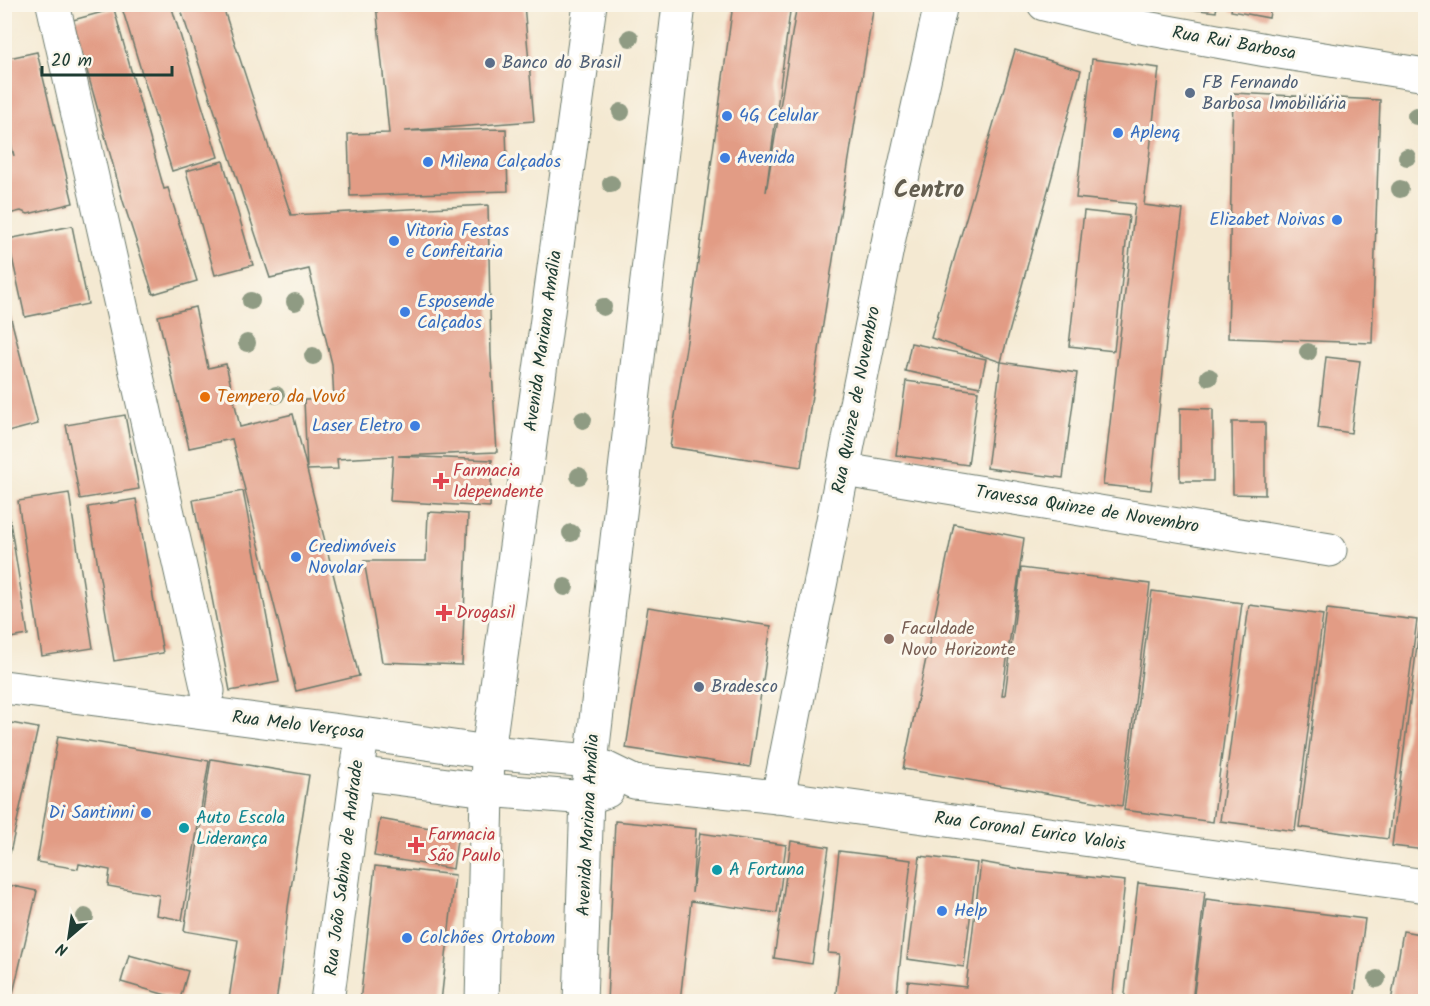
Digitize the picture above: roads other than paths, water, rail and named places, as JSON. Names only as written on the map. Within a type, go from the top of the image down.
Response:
[{"type":"main road","points":[[53,4],[208,691]]},
{"type":"main road","name":"Avenida Mariana Amália","points":[[482,1002],[488,752],[590,4]]},
{"type":"main road","name":"Avenida Mariana Amália","points":[[580,1002],[587,798],[679,4]]},
{"type":"main road","name":"Rua Quinze de Novembro","points":[[778,797],[890,233],[941,4]]},
{"type":"main road","name":"Rua Rui Barbosa","points":[[1044,4],[1157,30],[1425,75]]},
{"type":"main road","name":"Travessa Quinze de Novembro","points":[[844,470],[1330,550]]},
{"type":"main road","name":"Rua Melo Verçosa","points":[[4,687],[488,752],[591,761]]},
{"type":"main road","name":"Rua João Sabino de Andrade","points":[[327,1002],[363,734]]},
{"type":"main road","name":"Rua Coronal Eurico Valois","points":[[591,761],[634,782],[778,797],[1425,886]]},
{"type":"main road","points":[[356,773],[487,790],[587,798]]},
{"type":"main road","name":"Rua Coronal Eurico Valois","points":[[587,798],[634,782]]},
{"type":"place","name":"Banco do Brasil","points":[[490,63]]},
{"type":"place","name":"FB Fernando Barbosa Imobiliária","points":[[1190,93]]},
{"type":"place","name":"4G Celular","points":[[727,116]]},
{"type":"place","name":"Aplenq","points":[[1118,133]]},
{"type":"place","name":"Avenida","points":[[725,158]]},
{"type":"place","name":"Milena Calçados","points":[[428,162]]},
{"type":"place","name":"Elizabet Noivas","points":[[1337,220]]},
{"type":"place","name":"Vitoria Festas e Confeitaria","points":[[394,241]]},
{"type":"place","name":"Esposende Calçados","points":[[405,312]]},
{"type":"place","name":"Tempero da Vovó","points":[[205,397]]},
{"type":"place","name":"Laser Eletro","points":[[415,426]]},
{"type":"place","name":"Farmacia Idependente","points":[[441,481]]},
{"type":"place","name":"Credimóveis Novolar","points":[[296,557]]},
{"type":"place","name":"Drogasil","points":[[444,613]]},
{"type":"place","name":"Faculdade Novo Horizonte","points":[[889,639]]},
{"type":"place","name":"Bradesco","points":[[699,687]]},
{"type":"place","name":"Di Santinni","points":[[146,813]]},
{"type":"place","name":"Auto Escola Liderança","points":[[184,828]]},
{"type":"place","name":"Farmacia São Paulo","points":[[416,845]]},
{"type":"place","name":"A Fortuna","points":[[717,870]]},
{"type":"place","name":"Help","points":[[942,911]]},
{"type":"place","name":"Colchões Ortobom","points":[[407,938]]},
{"type":"district","name":"Centro","points":[[929,190]]}]
